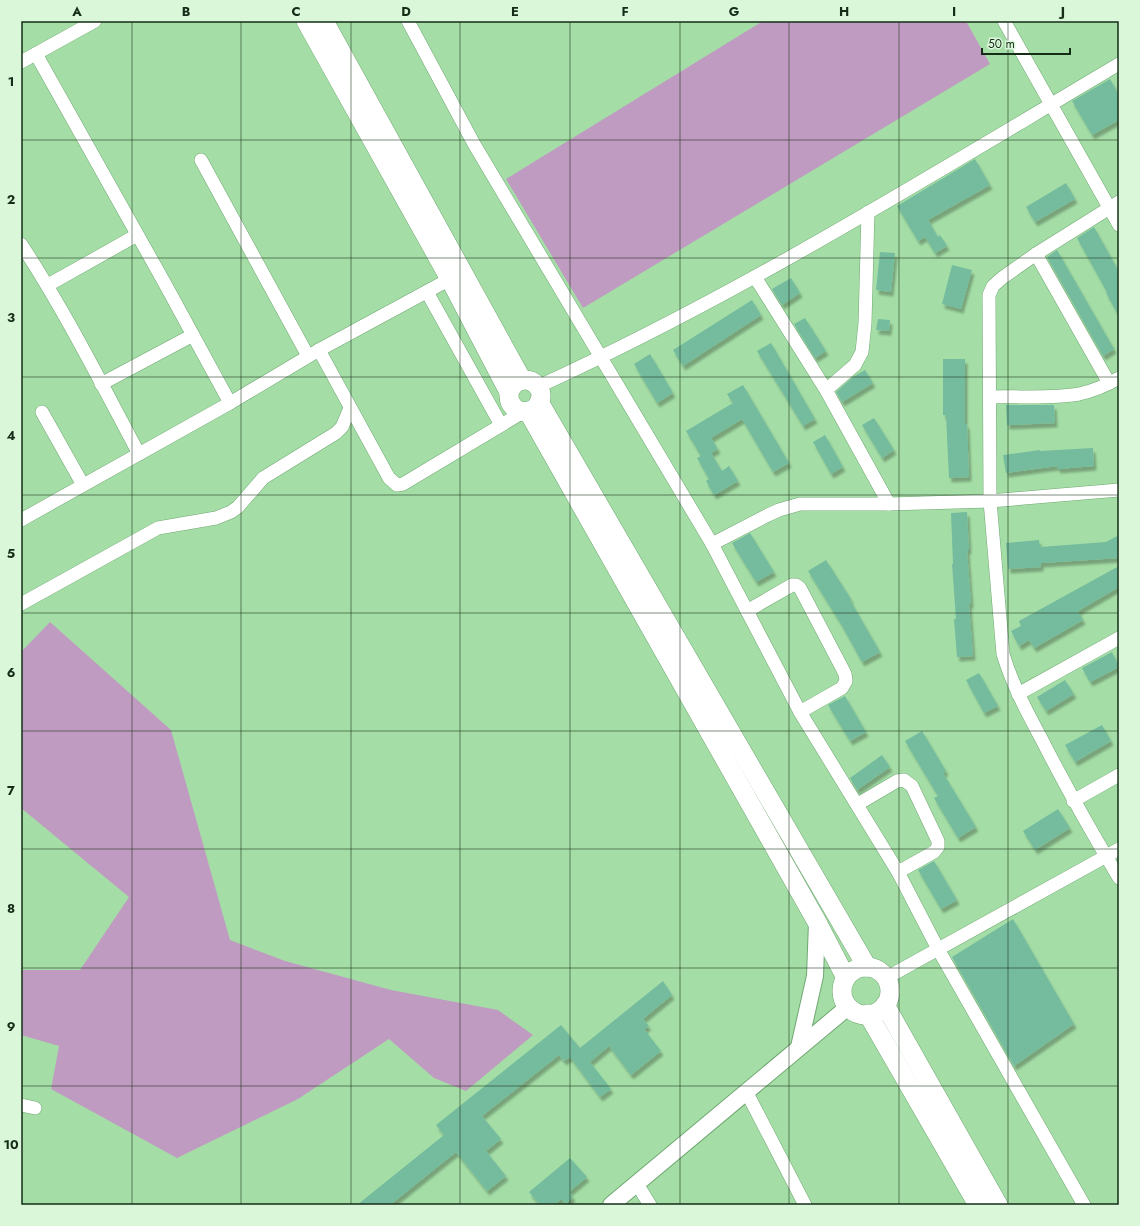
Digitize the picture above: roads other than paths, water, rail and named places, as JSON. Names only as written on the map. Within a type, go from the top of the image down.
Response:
[{"type":"main road","points":[[313,22],[450,279],[527,397],[867,967]]},
{"type":"main road","points":[[313,22],[527,397],[817,922],[846,978]]},
{"type":"main road","points":[[867,967],[875,969],[881,973],[886,978],[890,992],[885,1005],[880,1010],[868,1014],[861,1014],[848,1007],[842,993],[846,978],[855,970],[867,967]]},
{"type":"main road","points":[[885,1005],[998,1205]]},
{"type":"main road","points":[[868,1014],[978,1205]]},
{"type":"street","points":[[21,62],[95,21]]},
{"type":"street","points":[[408,21],[474,144],[712,544],[800,712],[858,804],[898,872],[938,949],[1084,1205]]},
{"type":"street","points":[[1004,21],[1051,105],[1114,205],[1119,225]]},
{"type":"street","points":[[36,54],[230,403]]},
{"type":"street","points":[[201,160],[313,353],[350,408],[389,478],[397,485],[403,484],[501,425],[527,397],[755,276],[868,212],[1119,64]]},
{"type":"street","points":[[1114,205],[1036,254],[1002,278],[993,286],[989,295],[990,502],[1003,654],[1008,672],[1073,801],[1119,878]]},
{"type":"street","points":[[826,390],[856,365],[862,352],[865,323],[868,212]]},
{"type":"street","points":[[48,285],[137,235]]},
{"type":"street","points":[[21,244],[48,285],[139,454]]},
{"type":"street","points":[[990,397],[1066,396],[1080,394],[1114,381],[1036,254]]},
{"type":"street","points":[[755,276],[826,390],[889,504]]},
{"type":"street","points":[[21,520],[230,403],[313,353],[450,279]]},
{"type":"street","points":[[427,292],[501,425]]},
{"type":"street","points":[[101,384],[193,335]]},
{"type":"street","points":[[21,604],[158,528],[216,518],[231,512],[238,507],[263,478],[336,433],[342,427],[350,408]]},
{"type":"street","points":[[42,412],[83,485]]},
{"type":"street","points":[[712,544],[768,515],[795,505],[990,502],[1119,490]]},
{"type":"street","points":[[747,611],[792,585],[796,585],[800,588],[842,668],[846,681],[842,688],[800,712]]},
{"type":"street","points":[[1018,694],[1119,638]]},
{"type":"street","points":[[1073,801],[1119,775]]},
{"type":"street","points":[[858,804],[898,781],[904,780],[912,786],[938,841],[938,847],[934,852],[898,872]]},
{"type":"street","points":[[886,978],[1119,849]]},
{"type":"street","points":[[799,1047],[815,976],[817,922]]},
{"type":"street","points":[[611,1205],[848,1007]]},
{"type":"street","points":[[746,1091],[802,1204]]},
{"type":"street","points":[[21,1105],[35,1108]]},
{"type":"street","points":[[637,1184],[650,1205]]}]
